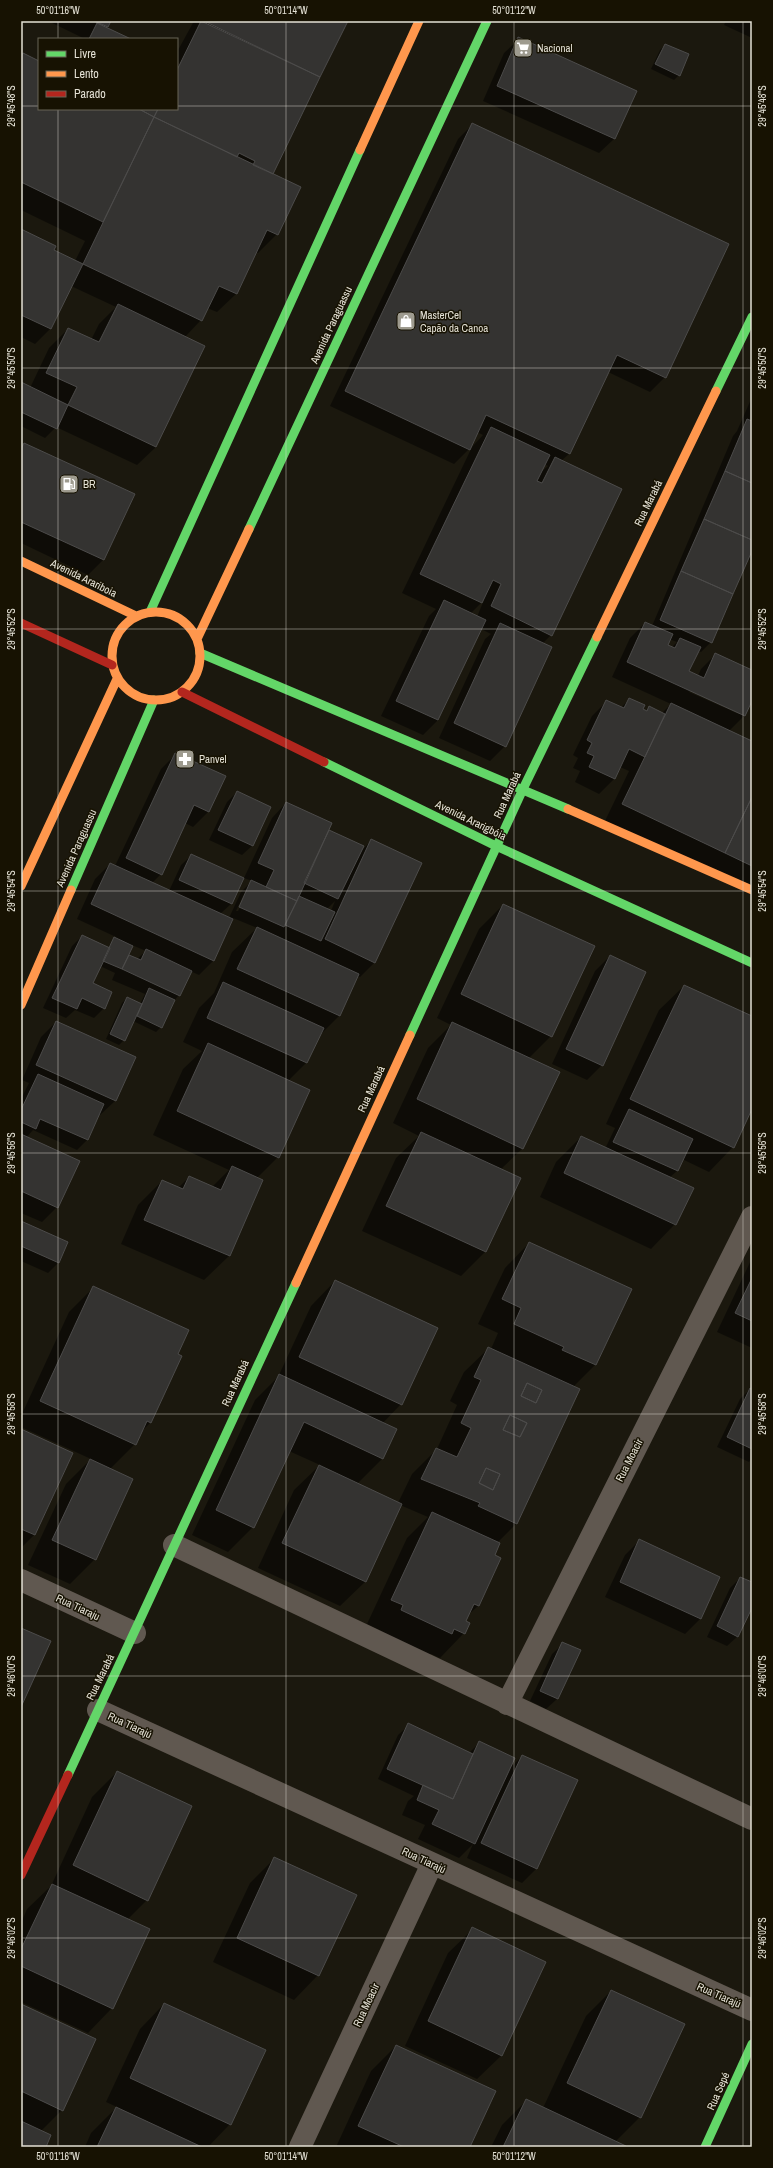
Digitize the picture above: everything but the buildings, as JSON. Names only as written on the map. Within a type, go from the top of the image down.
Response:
[{"type":"street","points":[[150,612],[419,21]]},
{"type":"street","name":"Avenida Paraguassu","points":[[197,639],[487,21]]},
{"type":"street","name":"Rua Marabá","points":[[21,1875],[135,1633],[174,1545],[496,846],[752,316]]},
{"type":"street","name":"Avenida Arariboia","points":[[21,561],[136,616]]},
{"type":"street","points":[[150,612],[164,613],[178,618],[189,627],[197,639],[200,653],[198,668],[192,681],[182,692],[169,698],[154,700],[140,697],[127,689],[117,678],[112,665],[112,650],[116,636],[124,625],[136,616],[150,612]]},
{"type":"street","points":[[21,623],[112,665]]},
{"type":"street","points":[[200,653],[523,789],[752,890]]},
{"type":"street","points":[[21,886],[117,678]]},
{"type":"street","name":"Avenida Ararigbóia","points":[[182,692],[496,846],[752,963]]},
{"type":"street","name":"Avenida Paraguassu","points":[[21,1005],[154,700]]},
{"type":"street","name":"Rua Moacir","points":[[507,1704],[752,1217]]},
{"type":"street","points":[[174,1545],[752,1819]]},
{"type":"street","name":"Rua Tiaraju","points":[[21,1580],[135,1633]]},
{"type":"street","name":"Rua Tiarajú","points":[[98,1710],[752,2010]]},
{"type":"street","name":"Rua Moacir","points":[[300,2147],[432,1864]]},
{"type":"street","name":"Rua Sepé","points":[[705,2147],[752,2044]]},
{"type":"traffic: fast","points":[[249,529],[487,21]]},
{"type":"traffic: fast","points":[[150,612],[360,150]]},
{"type":"traffic: fast","points":[[716,391],[752,317]]},
{"type":"traffic: fast","points":[[410,1035],[523,789],[597,637]]},
{"type":"traffic: fast","points":[[200,653],[568,809]]},
{"type":"traffic: fast","points":[[71,890],[154,700]]},
{"type":"traffic: fast","points":[[324,762],[496,846],[752,963]]},
{"type":"traffic: fast","points":[[68,1775],[296,1283]]},
{"type":"traffic: fast","points":[[705,2147],[752,2044]]},
{"type":"traffic: slow","points":[[360,150],[419,21]]},
{"type":"traffic: slow","points":[[597,637],[716,391]]},
{"type":"traffic: slow","points":[[197,639],[249,529]]},
{"type":"traffic: slow","points":[[21,561],[136,616]]},
{"type":"traffic: slow","points":[[156,612],[173,615],[187,625],[197,639],[200,656],[197,673],[187,687],[173,697],[156,700],[139,697],[125,687],[115,673],[112,656],[115,639],[125,625],[139,615],[156,612]]},
{"type":"traffic: slow","points":[[21,886],[117,679]]},
{"type":"traffic: slow","points":[[568,809],[752,890]]},
{"type":"traffic: slow","points":[[21,1005],[71,890]]},
{"type":"traffic: slow","points":[[296,1283],[410,1035]]},
{"type":"traffic: jam","points":[[21,623],[112,665]]},
{"type":"traffic: jam","points":[[182,692],[324,762]]},
{"type":"traffic: jam","points":[[21,1875],[68,1775]]},
{"type":"place","name":"Nacional","points":[[523,48]]},
{"type":"place","name":"MasterCel Capão da Canoa","points":[[406,321]]},
{"type":"place","name":"BR","points":[[69,484]]},
{"type":"place","name":"Panvel","points":[[185,759]]}]
